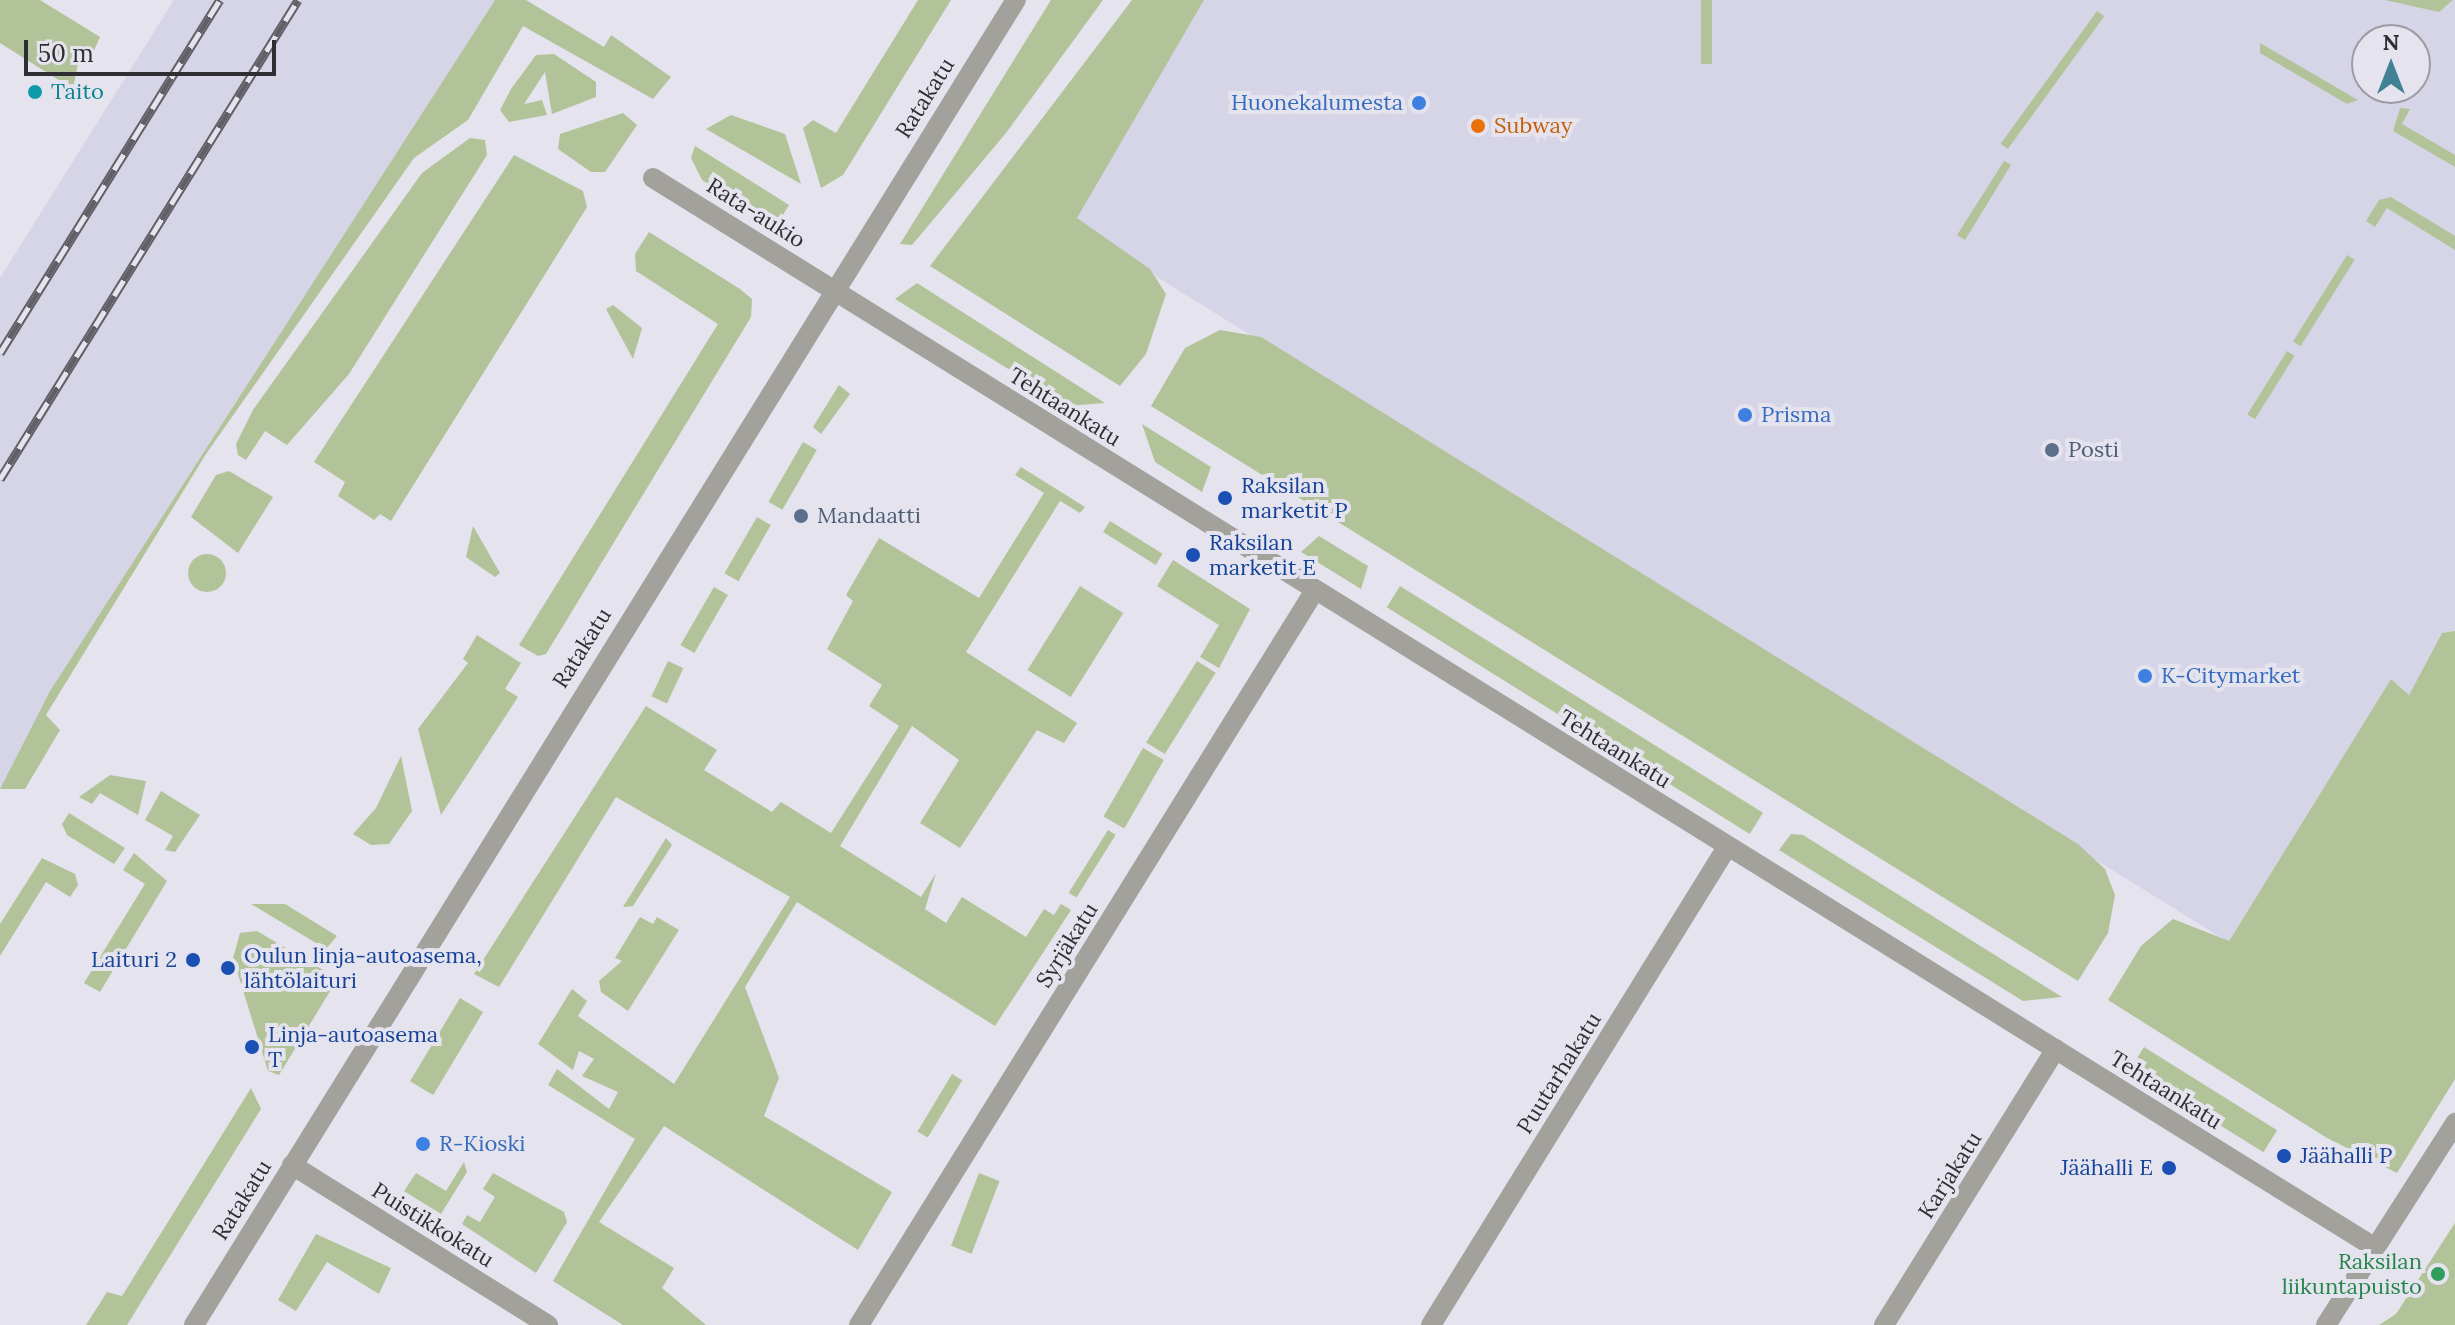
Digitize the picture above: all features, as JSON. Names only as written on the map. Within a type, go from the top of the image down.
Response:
[{"type":"street","name":"Ratakatu","points":[[194,1325],[831,291],[1016,0]]},
{"type":"street","name":"Rata-aukio","points":[[653,178],[831,291]]},
{"type":"street","name":"Tehtaankatu","points":[[831,291],[2374,1247]]},
{"type":"street","name":"Syrjäkatu","points":[[859,1325],[1315,590]]},
{"type":"street","name":"Puutarhakatu","points":[[1431,1325],[1727,847]]},
{"type":"street","name":"Karjakatu","points":[[1884,1325],[2056,1049]]},
{"type":"street","points":[[2326,1325],[2455,1123]]},
{"type":"street","name":"Puistikkokatu","points":[[292,1165],[548,1325]]},
{"type":"shaded area","points":[[174,0],[495,0],[50,691],[0,789],[0,278]]},
{"type":"shaded area","points":[[1186,0],[2455,0],[2455,631],[2442,633],[2409,695],[2391,679],[2228,942],[1057,215]]},
{"type":"green space","points":[[0,0],[40,0],[100,37],[89,62],[79,58],[73,89],[0,43]]},
{"type":"green space","points":[[495,0],[526,0],[604,47],[611,35],[671,77],[653,99],[523,26],[468,120],[414,158],[206,454],[46,715],[60,730],[25,789],[0,789],[50,691]]},
{"type":"green space","points":[[918,0],[951,0],[843,175],[821,188],[803,128],[813,120],[836,133]]},
{"type":"green space","points":[[1051,0],[1103,0],[1006,133],[912,245],[900,244]]},
{"type":"green space","points":[[1132,0],[1204,0],[1077,218],[1150,269],[1166,294],[1146,354],[1120,386],[930,266]]},
{"type":"green space","points":[[1701,0],[1712,0],[1712,64],[1701,64]]},
{"type":"green space","points":[[2385,0],[2453,0],[2439,12]]},
{"type":"green space","points":[[2097,11],[2104,16],[2008,149],[2001,144]]},
{"type":"green space","points":[[2260,43],[2351,96],[2351,103],[2347,104],[2260,53]]},
{"type":"green space","points":[[554,54],[596,82],[596,97],[552,114],[545,72],[524,104],[542,100],[547,115],[509,122],[500,110],[511,89],[536,55]]},
{"type":"green space","points":[[2400,108],[2410,109],[2402,124],[2455,155],[2455,167],[2393,131]]},
{"type":"green space","points":[[623,113],[637,125],[605,172],[591,172],[558,149],[560,134]]},
{"type":"green space","points":[[731,115],[785,134],[801,184],[706,129]]},
{"type":"green space","points":[[470,138],[485,140],[487,155],[349,374],[287,445],[265,431],[246,460],[238,455],[236,444],[253,410],[422,173]]},
{"type":"green space","points":[[695,146],[789,205],[776,226],[702,180],[691,158]]},
{"type":"green space","points":[[514,155],[583,191],[587,207],[391,521],[380,514],[374,520],[338,496],[345,482],[314,462]]},
{"type":"green space","points":[[2004,161],[2011,165],[1965,240],[1957,235]]},
{"type":"green space","points":[[2391,197],[2455,236],[2455,250],[2387,208],[2375,227],[2366,221],[2379,200]]},
{"type":"green space","points":[[649,232],[752,299],[751,317],[546,654],[538,656],[519,645],[718,324],[636,271],[635,254]]},
{"type":"green space","points":[[2347,255],[2355,260],[2301,346],[2293,342]]},
{"type":"green space","points":[[917,283],[1105,403],[1068,406],[895,299]]},
{"type":"green space","points":[[613,305],[642,328],[633,359],[606,309]]},
{"type":"green space","points":[[1220,330],[1261,337],[2078,844],[2105,869],[2115,895],[2108,933],[2078,981],[1151,406],[1185,348]]},
{"type":"green space","points":[[2287,351],[2295,356],[2255,419],[2247,415]]},
{"type":"green space","points":[[839,385],[850,394],[821,434],[813,427]]},
{"type":"green space","points":[[1142,424],[1211,467],[1202,492],[1155,462]]},
{"type":"green space","points":[[803,442],[817,450],[782,510],[768,502]]},
{"type":"green space","points":[[1021,467],[1085,507],[1080,513],[1060,501],[966,652],[1077,723],[1064,743],[1037,730],[960,848],[920,823],[959,760],[912,726],[840,846],[921,897],[936,873],[925,909],[946,923],[962,897],[1026,937],[1044,909],[1054,915],[1061,904],[1071,910],[995,1026],[797,902],[745,987],[779,1078],[764,1116],[892,1192],[858,1250],[664,1126],[599,1222],[674,1268],[662,1288],[706,1325],[623,1325],[553,1281],[635,1139],[548,1085],[557,1069],[609,1109],[618,1092],[582,1076],[594,1059],[579,1051],[573,1070],[538,1044],[572,989],[587,1001],[578,1016],[674,1084],[790,897],[616,797],[499,987],[474,974],[646,706],[717,750],[704,770],[772,812],[781,802],[831,833],[899,726],[869,706],[882,685],[827,649],[853,601],[846,595],[879,538],[979,598],[1044,493],[1015,475]]},
{"type":"green space","points":[[229,471],[273,497],[238,553],[191,517],[216,475]]},
{"type":"green space","points":[[757,517],[771,525],[738,581],[724,573]]},
{"type":"green space","points":[[1110,521],[1163,554],[1156,565],[1103,532]]},
{"type":"green space","points":[[473,526],[500,573],[495,577],[466,557]]},
{"type":"green space","points":[[1319,536],[1368,566],[1361,589],[1301,552]]},
{"type":"green space","points":[[207,554],[220,560],[226,573],[220,586],[207,592],[194,586],[188,573],[194,560]]},
{"type":"green space","points":[[1173,560],[1250,609],[1219,668],[1200,657],[1219,625],[1157,586]]},
{"type":"green space","points":[[1080,586],[1123,613],[1071,697],[1028,670]]},
{"type":"green space","points":[[1400,586],[1763,813],[1750,834],[1387,607]]},
{"type":"green space","points":[[714,587],[728,595],[694,653],[680,645]]},
{"type":"green space","points":[[2455,631],[2455,1079],[2397,1173],[2327,1138],[2108,1000],[2141,946],[2173,919],[2229,941],[2391,679],[2409,695],[2442,633]]},
{"type":"green space","points":[[477,635],[521,663],[505,689],[518,697],[441,815],[418,729],[468,663],[463,659]]},
{"type":"green space","points":[[668,661],[683,668],[667,704],[652,696]]},
{"type":"green space","points":[[1197,661],[1216,673],[1165,754],[1146,742]]},
{"type":"green space","points":[[1143,748],[1164,760],[1124,828],[1104,816]]},
{"type":"green space","points":[[401,756],[412,811],[389,844],[371,845],[353,834],[376,808]]},
{"type":"green space","points":[[110,775],[146,781],[138,815],[100,793],[92,804],[79,797]]},
{"type":"green space","points":[[161,791],[200,815],[175,852],[165,850],[173,836],[145,820]]},
{"type":"green space","points":[[69,813],[125,848],[114,864],[67,835],[62,824]]},
{"type":"green space","points":[[1108,830],[1116,835],[1076,898],[1069,893]]},
{"type":"green space","points":[[1791,834],[1803,835],[2062,997],[2023,1001],[1779,850]]},
{"type":"green space","points":[[666,838],[672,845],[633,906],[623,907]]},
{"type":"green space","points":[[134,853],[167,881],[100,992],[84,983],[145,884],[123,870]]},
{"type":"green space","points":[[42,858],[75,874],[78,885],[70,897],[46,882],[0,956],[0,924]]},
{"type":"green space","points":[[251,904],[285,904],[337,936],[326,949]]},
{"type":"green space","points":[[640,917],[653,924],[657,917],[679,930],[628,1011],[601,992],[599,981],[622,961],[615,958]]},
{"type":"green space","points":[[257,931],[323,970],[332,988],[279,1075],[268,1071],[233,958],[240,933]]},
{"type":"green space","points":[[460,998],[483,1012],[433,1095],[410,1081]]},
{"type":"green space","points":[[2144,1047],[2277,1130],[2263,1152],[2130,1069]]},
{"type":"green space","points":[[952,1074],[962,1080],[928,1138],[917,1131]]},
{"type":"green space","points":[[251,1088],[261,1109],[127,1325],[86,1325],[107,1292],[122,1296]]},
{"type":"green space","points":[[464,1162],[467,1172],[441,1214],[404,1191],[416,1173],[446,1191]]},
{"type":"green space","points":[[493,1173],[564,1212],[567,1222],[536,1273],[462,1224],[467,1215],[480,1222],[495,1197],[483,1189]]},
{"type":"green space","points":[[979,1173],[1000,1181],[972,1254],[951,1246]]},
{"type":"green space","name":"Raksilan liikuntapuisto","points":[[2455,1223],[2455,1325],[2379,1325],[2396,1314]]},
{"type":"green space","points":[[316,1234],[391,1268],[379,1294],[327,1262],[296,1311],[278,1300]]},
{"type":"railway","points":[[0,353],[220,0]]},
{"type":"railway","points":[[0,479],[298,0]]},
{"type":"place","name":"Taito","points":[[35,92]]},
{"type":"place","name":"Huonekalumesta","points":[[1419,103]]},
{"type":"place","name":"Subway","points":[[1478,126]]},
{"type":"place","name":"Prisma","points":[[1745,415]]},
{"type":"place","name":"Posti","points":[[2052,450]]},
{"type":"place","name":"Raksilan marketit P","points":[[1225,498]]},
{"type":"place","name":"Mandaatti","points":[[801,516]]},
{"type":"place","name":"Raksilan marketit E","points":[[1193,555]]},
{"type":"place","name":"K-Citymarket","points":[[2145,676]]},
{"type":"place","name":"Laituri 2","points":[[193,960]]},
{"type":"place","name":"Oulun linja-autoasema, lähtölaituri","points":[[228,968]]},
{"type":"place","name":"Linja-autoasema T","points":[[252,1047]]},
{"type":"place","name":"R-Kioski","points":[[423,1144]]},
{"type":"place","name":"Jäähalli P","points":[[2284,1156]]},
{"type":"place","name":"Jäähalli E","points":[[2169,1168]]},
{"type":"place","name":"Raksilan liikuntapuisto","points":[[2438,1274]]}]
